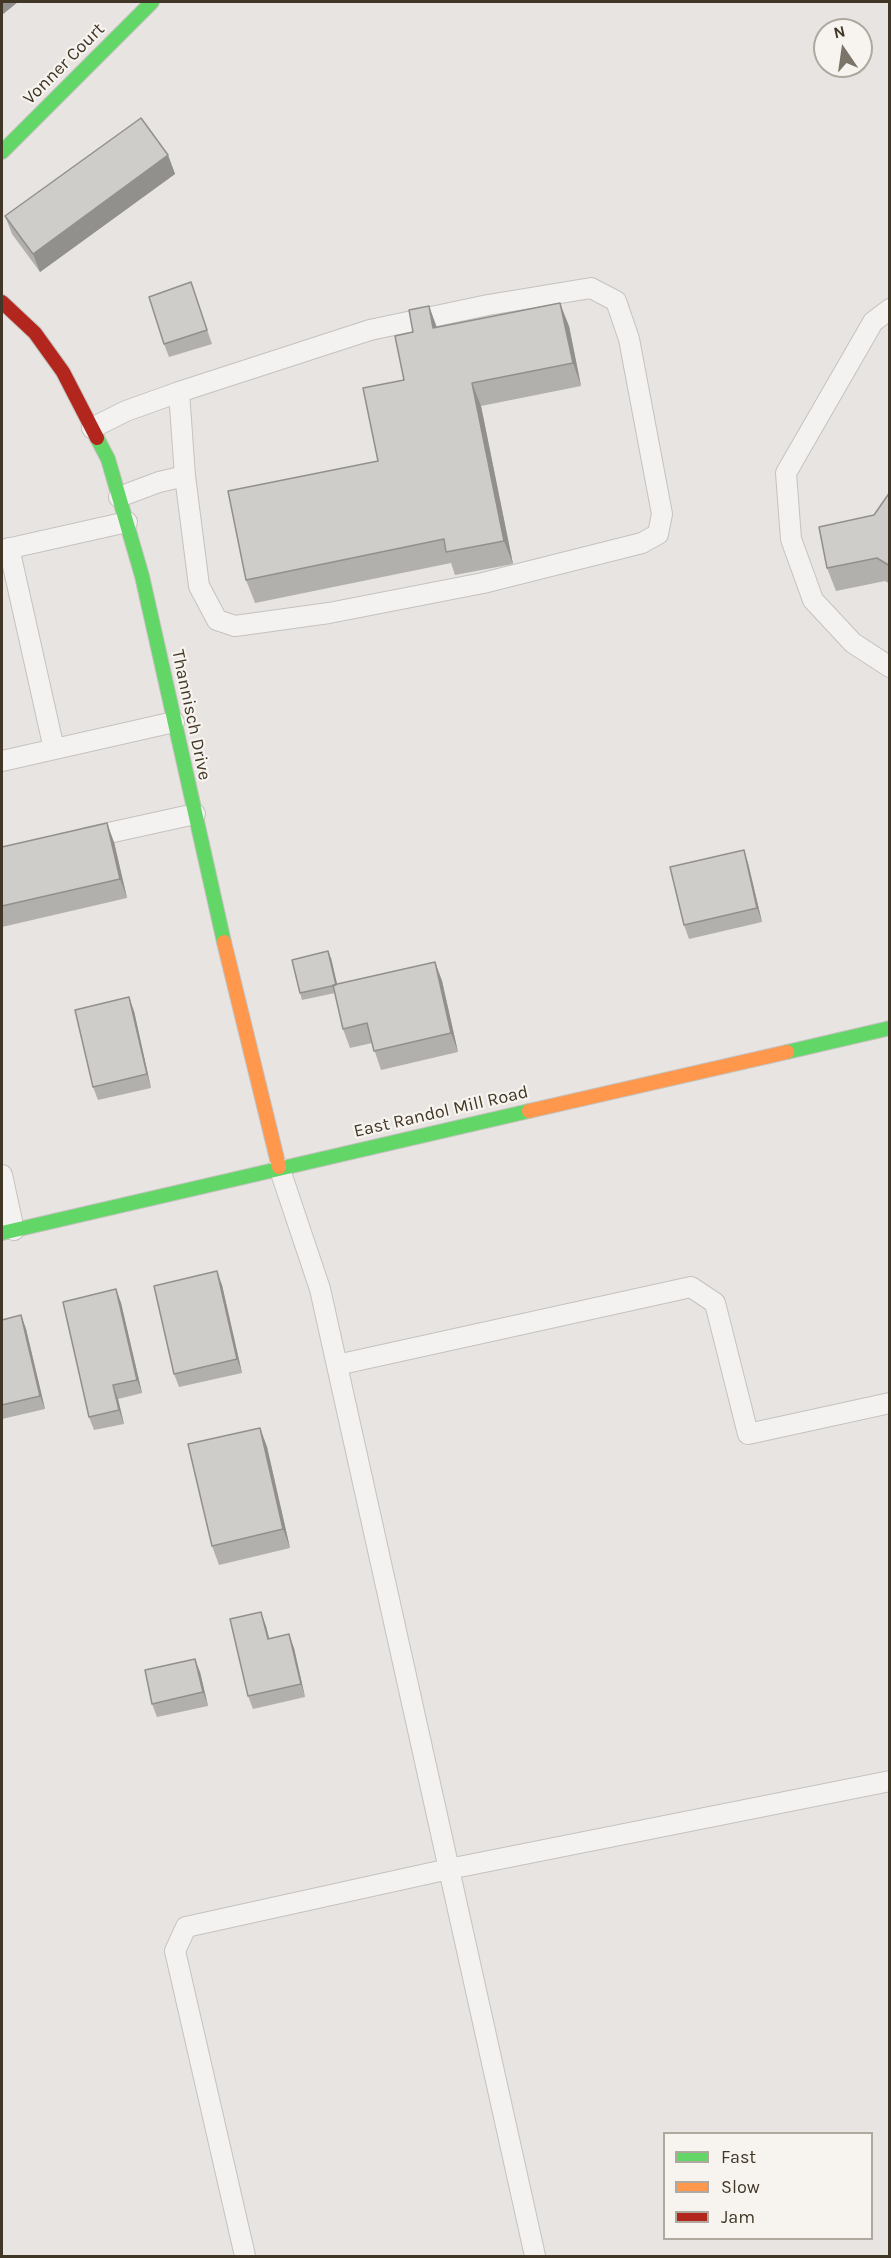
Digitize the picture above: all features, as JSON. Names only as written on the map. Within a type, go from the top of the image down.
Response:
[{"type":"street","name":"Vonner Court","points":[[2,152],[152,2]]},
{"type":"street","name":"Thannisch Drive","points":[[2,302],[34,333],[63,372],[108,459],[142,576],[212,894],[279,1167]]},
{"type":"street","name":"East Randol Mill Road","points":[[8,1231],[890,1028]]},
{"type":"lane","points":[[92,428],[126,411],[179,392],[370,330],[488,305],[591,288],[615,301],[629,339],[662,514],[658,534],[642,543],[483,583],[329,613],[235,626],[217,620],[199,586],[185,476],[179,392]]},
{"type":"lane","points":[[890,309],[873,322],[786,473],[791,539],[813,600],[853,643],[890,667]]},
{"type":"lane","points":[[119,498],[159,482],[185,476]]},
{"type":"lane","points":[[54,749],[5,549],[127,522]]},
{"type":"lane","points":[[2,760],[174,722]]},
{"type":"lane","points":[[70,842],[195,813]]},
{"type":"lane","points":[[279,1167],[320,1289],[534,2256]]},
{"type":"lane","points":[[2,1175],[8,1231]]},
{"type":"lane","points":[[337,1365],[691,1287],[716,1303],[748,1434],[890,1403]]},
{"type":"lane","points":[[245,2256],[175,1951],[186,1927],[449,1869],[890,1781]]},
{"type":"building","points":[[141,118],[168,155],[33,254],[5,216]]},
{"type":"building","points":[[191,282],[207,330],[164,344],[149,297]]},
{"type":"building","points":[[560,303],[573,363],[472,383],[504,541],[446,552],[444,539],[246,580],[228,491],[378,461],[363,388],[404,380],[395,336],[413,332],[409,310],[429,306],[433,328]]},
{"type":"building","points":[[890,492],[890,566],[877,558],[827,568],[819,527],[874,515]]},
{"type":"building","points":[[107,823],[120,879],[2,906],[2,847]]},
{"type":"building","points":[[744,850],[757,908],[684,925],[670,867]]},
{"type":"building","points":[[328,951],[336,985],[300,993],[292,960]]},
{"type":"building","points":[[435,962],[451,1033],[374,1051],[367,1023],[343,1029],[333,985]]},
{"type":"building","points":[[129,997],[147,1074],[93,1087],[75,1010]]},
{"type":"building","points":[[217,1271],[237,1359],[174,1374],[154,1286]]},
{"type":"building","points":[[116,1289],[137,1380],[113,1385],[119,1410],[89,1417],[63,1302]]},
{"type":"building","points":[[21,1315],[40,1396],[2,1405],[2,1320]]},
{"type":"building","points":[[260,1428],[283,1529],[212,1546],[188,1444]]},
{"type":"building","points":[[261,1612],[268,1639],[289,1634],[301,1684],[248,1696],[230,1619]]},
{"type":"building","points":[[195,1659],[203,1692],[152,1704],[145,1670]]},
{"type":"traffic: fast","points":[[2,152],[152,2]]},
{"type":"traffic: fast","points":[[97,438],[108,459],[142,576],[224,942]]},
{"type":"traffic: fast","points":[[787,1052],[890,1028]]},
{"type":"traffic: fast","points":[[2,1233],[529,1111]]},
{"type":"traffic: slow","points":[[224,942],[279,1167]]},
{"type":"traffic: slow","points":[[529,1111],[787,1052]]},
{"type":"traffic: jam","points":[[2,302],[35,333],[63,372],[97,438]]}]
